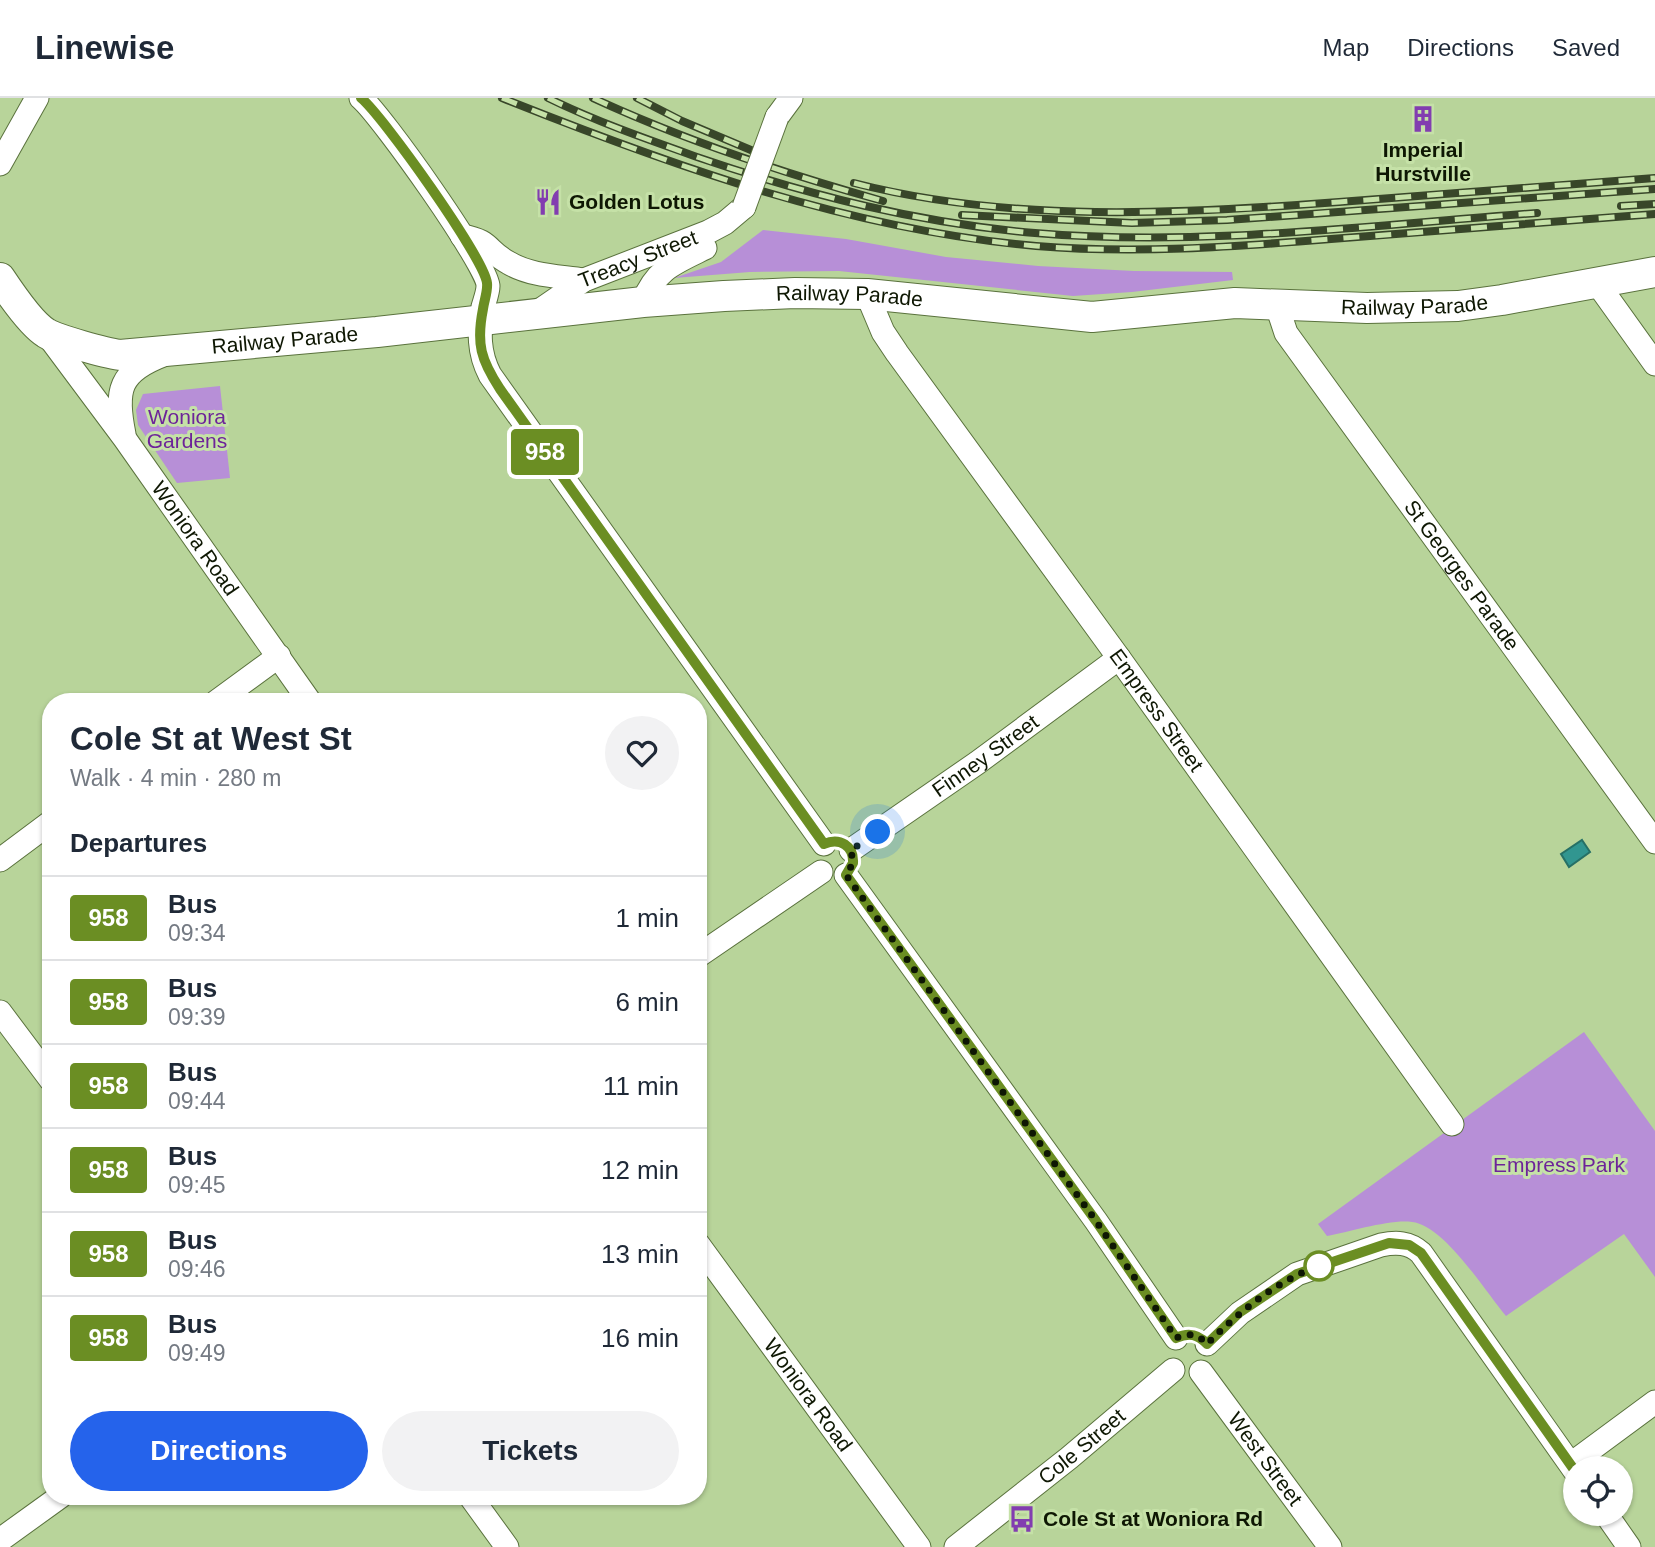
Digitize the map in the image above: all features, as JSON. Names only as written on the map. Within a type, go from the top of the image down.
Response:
[{"type":"main road","name":"Railway Parade","points":[[46,333],[120,355],[481,321],[643,302],[795,293],[867,294],[1092,317],[1198,305],[1276,303],[1367,308],[1458,306],[1655,272]]},
{"type":"main road","name":"Woniora Road","points":[[5,297],[46,333]]},
{"type":"street","points":[[0,164],[37,98]]},
{"type":"street","points":[[361,98],[372,107],[478,261],[488,285],[479,339],[482,356],[500,389],[824,844]]},
{"type":"street","name":"Treacy Street","points":[[643,302],[653,280],[662,271],[674,262],[727,236],[741,218],[780,108],[791,98]]},
{"type":"street","name":"Treacy Street","points":[[533,314],[584,280],[708,232],[725,223],[744,207]]},
{"type":"street","points":[[463,236],[482,240],[509,263],[532,272],[584,280]]},
{"type":"street","points":[[1597,283],[1655,364]]},
{"type":"street","name":"Empress Street","points":[[867,294],[883,332],[897,353],[1452,1124]]},
{"type":"street","name":"St Georges Parade","points":[[1276,303],[1286,333],[1655,842]]},
{"type":"street","name":"Woniora Road","points":[[46,333],[125,439],[304,693]]},
{"type":"street","points":[[125,439],[119,405],[122,385],[137,368],[176,350]]},
{"type":"street","points":[[228,693],[279,656]]},
{"type":"street","name":"Finney Street","points":[[851,850],[977,764],[1119,658]]},
{"type":"street","points":[[0,860],[42,829]]},
{"type":"street","points":[[839,841],[851,850],[853,863],[846,875],[833,878],[821,872],[816,860],[817,853],[824,844],[839,841]]},
{"type":"street","points":[[707,950],[821,872]]},
{"type":"street","points":[[846,875],[1096,1221],[1176,1338]]},
{"type":"street","points":[[0,1012],[42,1068]]},
{"type":"street","points":[[1207,1344],[1240,1312],[1297,1274],[1389,1243],[1404,1243],[1415,1247],[1421,1253],[1565,1456]]},
{"type":"street","name":"Woniora Road","points":[[707,1256],[919,1547]]},
{"type":"street","points":[[1196,1335],[1207,1344],[1210,1350],[1209,1362],[1202,1372],[1190,1376],[1173,1370],[1167,1357],[1171,1343],[1176,1338],[1196,1335]]},
{"type":"street","name":"Cole Street","points":[[956,1547],[1069,1458],[1173,1370]]},
{"type":"street","name":"West Street","points":[[1202,1372],[1331,1547]]},
{"type":"street","points":[[1588,1456],[1655,1402]]},
{"type":"street","points":[[4,1529],[45,1505]]},
{"type":"street","points":[[477,1505],[507,1547]]},
{"type":"street","points":[[1614,1526],[1629,1547]]},
{"type":"green space","points":[[763,230],[846,239],[946,257],[1038,266],[1232,272],[1233,280],[1073,296],[839,271],[750,272],[674,278],[721,262]]},
{"type":"green space","name":"Woniora Gardens","points":[[220,386],[230,478],[177,483],[138,425],[136,410],[143,394]]},
{"type":"green space","name":"Empress Park","points":[[1584,1032],[1655,1131],[1655,1277],[1624,1234],[1506,1316],[1450,1246],[1424,1226],[1412,1222],[1393,1222],[1327,1236],[1318,1224]]},
{"type":"water","points":[[1582,840],[1590,852],[1569,867],[1561,854]]},
{"type":"railway","points":[[502,98],[632,148],[831,210],[967,238],[1036,246],[1110,249],[1220,247],[1655,214]]},
{"type":"railway","points":[[548,98],[642,137],[783,184],[907,215],[992,228],[1097,237],[1223,236],[1537,213]]},
{"type":"railway","points":[[593,98],[735,155],[883,201]]},
{"type":"railway","points":[[637,98],[682,121],[758,153]]},
{"type":"railway","points":[[854,183],[973,205],[1034,210],[1157,212],[1279,206],[1655,178]]},
{"type":"railway","points":[[962,215],[1132,223],[1227,220],[1655,189]]},
{"type":"railway","points":[[1621,206],[1655,204]]},
{"type":"bus line","name":"958","points":[[361,98],[372,107],[463,236],[484,273],[488,285],[479,339],[484,363],[490,375],[824,844],[839,841],[851,850],[853,863],[846,875],[1096,1221],[1176,1338],[1196,1335],[1207,1344],[1240,1312],[1297,1274],[1381,1245],[1404,1243],[1415,1247],[1421,1253],[1564,1456]]},
{"type":"place","name":"Imperial Hurstville","points":[[1423,119]]},
{"type":"place","name":"Golden Lotus","points":[[548,202]]},
{"type":"place","name":"Cole St at Woniora Rd","points":[[1022,1519]]},
{"type":"route","points":[[878,832],[851,850],[853,863],[846,875],[1096,1221],[1176,1338],[1196,1335],[1207,1344],[1240,1312],[1297,1274],[1319,1266]]}]
